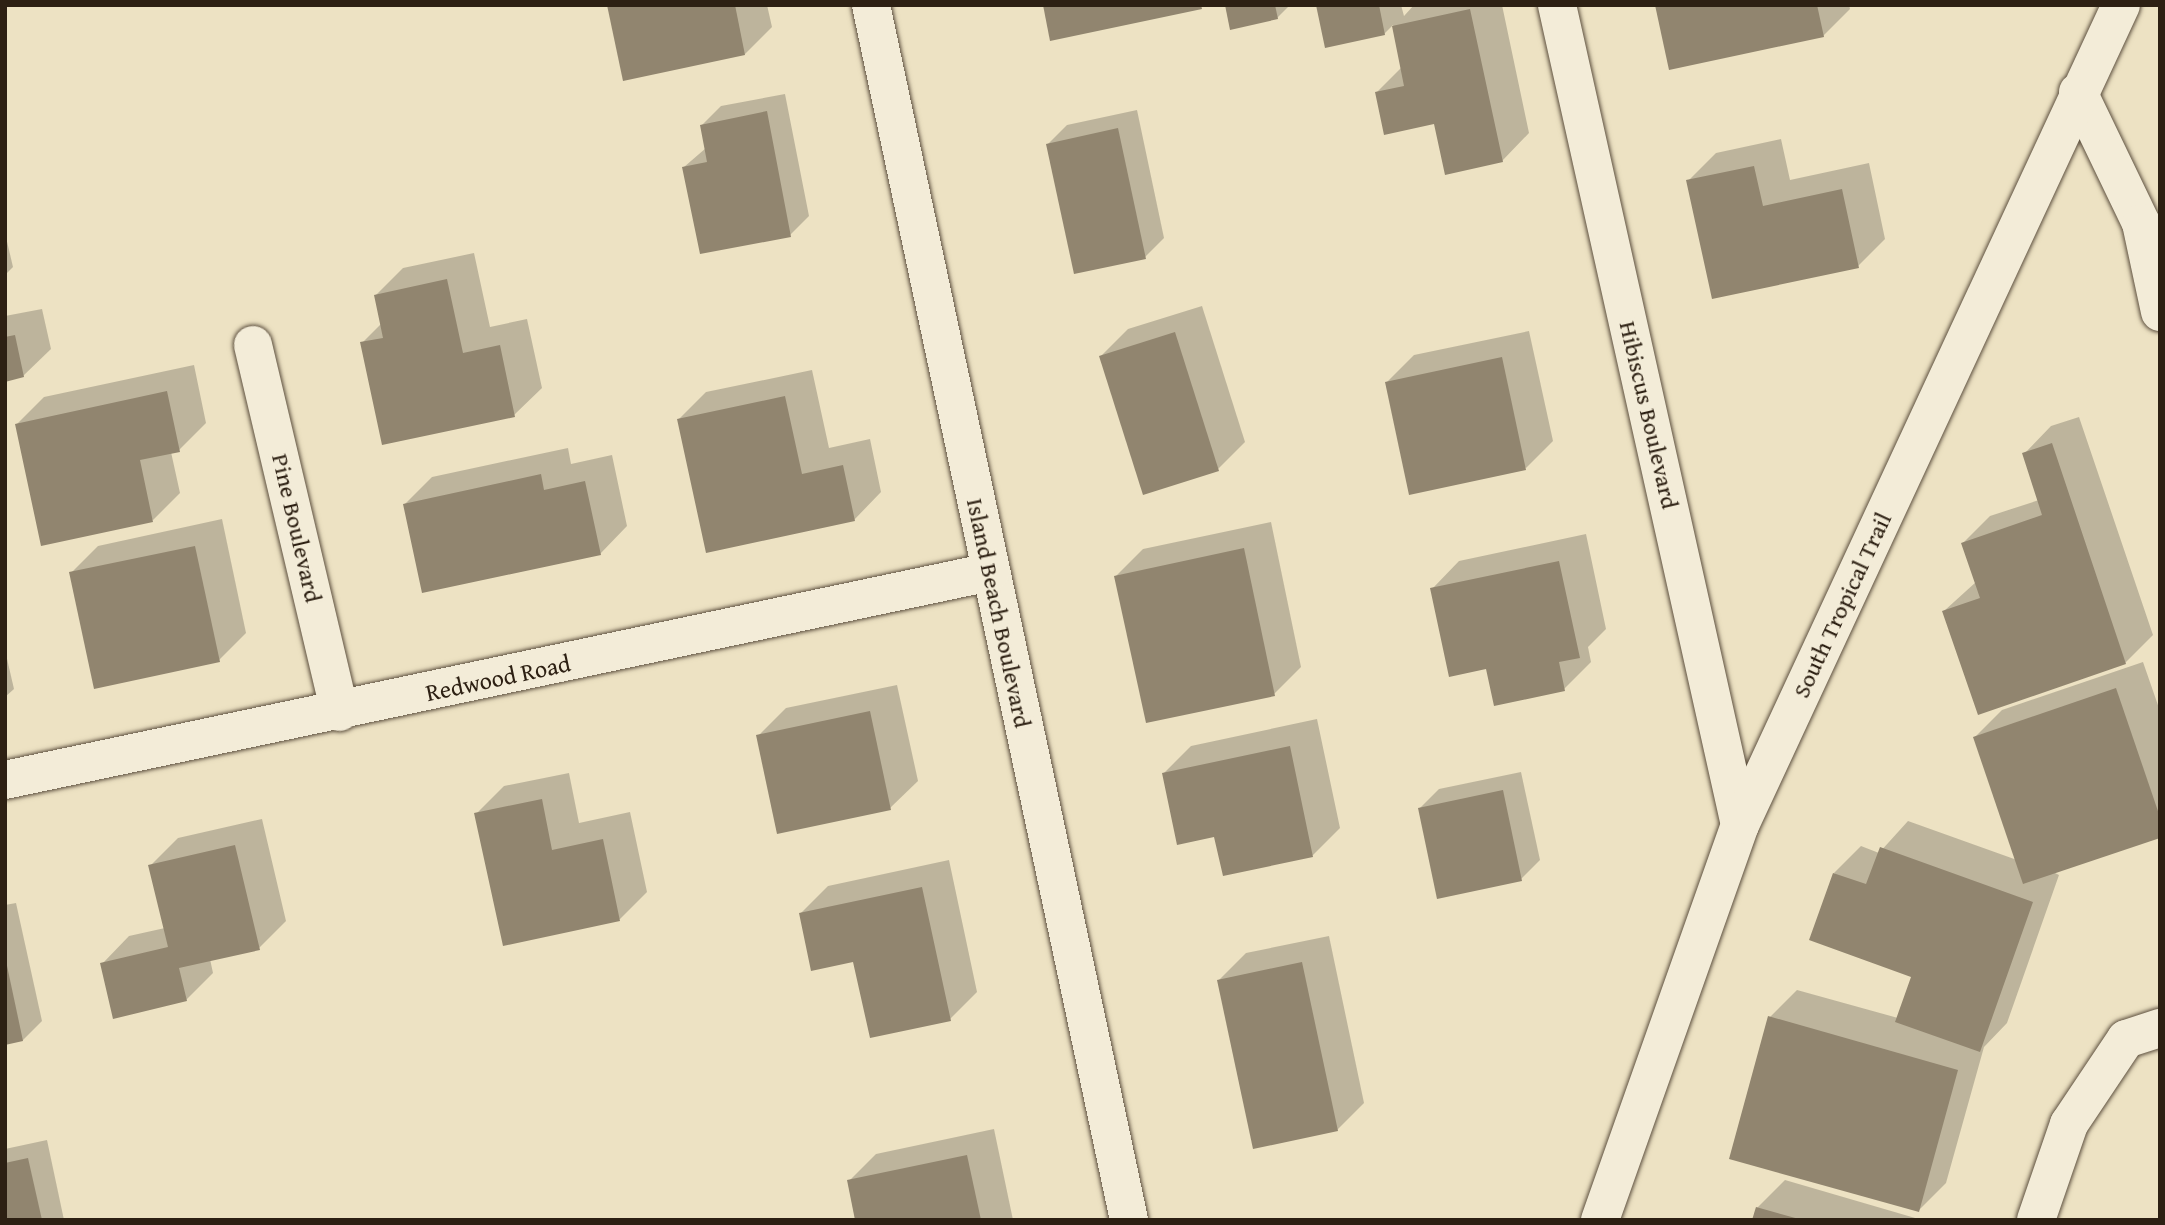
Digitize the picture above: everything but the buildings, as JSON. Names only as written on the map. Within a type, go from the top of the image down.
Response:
[{"type":"street","name":"Island Beach Boulevard","points":[[870,5],[1129,1220]]},
{"type":"street","name":"Hibiscus Boulevard","points":[[1557,5],[1740,825]]},
{"type":"street","name":"South Tropical Trail","points":[[1600,1220],[1740,825],[2078,92],[2121,5]]},
{"type":"street","points":[[2078,92],[2141,223],[2160,312]]},
{"type":"street","name":"Pine Boulevard","points":[[253,345],[340,712]]},
{"type":"street","name":"Redwood Road","points":[[5,780],[340,712],[990,572]]},
{"type":"street","points":[[2036,1220],[2069,1124],[2126,1039],[2160,1028]]}]
